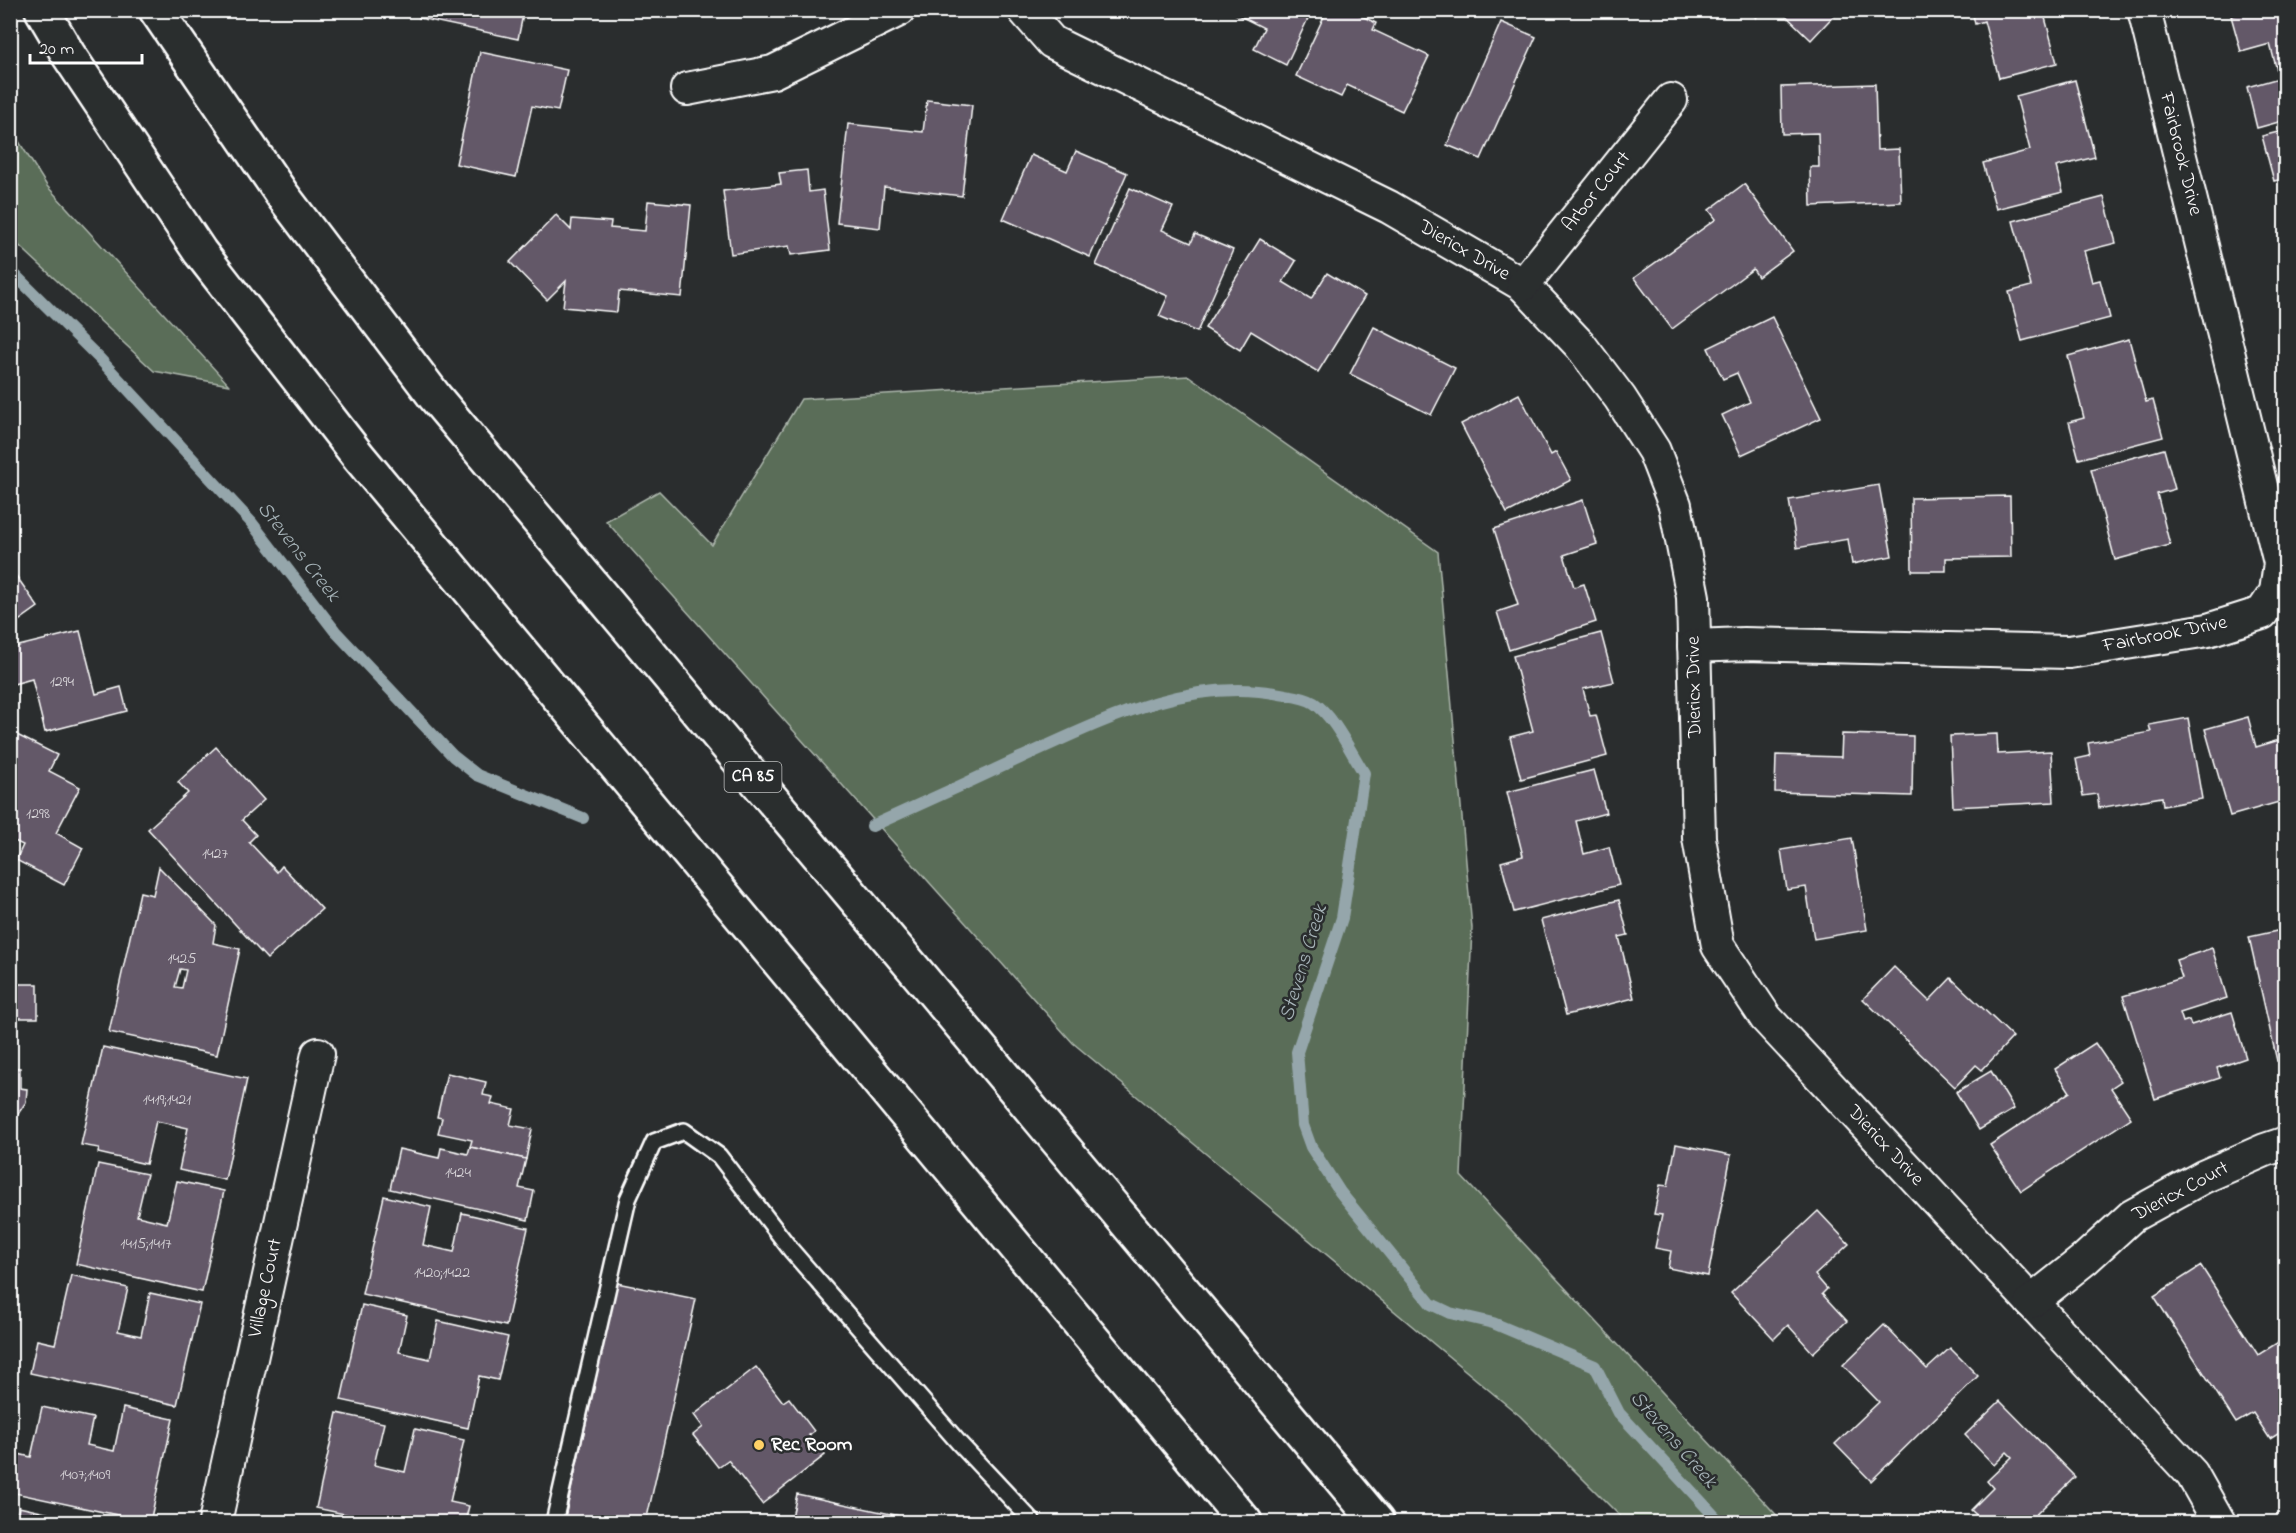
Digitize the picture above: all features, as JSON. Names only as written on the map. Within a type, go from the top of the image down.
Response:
[{"type":"highway","points":[[42,10],[68,54],[200,252],[359,457],[1245,1522]]},
{"type":"highway","name":"CA 85","points":[[156,10],[283,196],[435,397],[1377,1522]]},
{"type":"street","points":[[687,89],[773,72],[899,10]]},
{"type":"street","name":"Diericx Drive","points":[[1024,10],[1052,42],[1389,207],[1523,285],[1580,345],[1620,398],[1654,451],[1676,505],[1693,597],[1699,838],[1718,946],[1766,1018],[2192,1474],[2219,1522]]},
{"type":"street","name":"Fairbrook Drive","points":[[1694,646],[1744,644],[2070,652],[2208,630],[2262,613],[2276,592],[2280,563],[2144,10]]},
{"type":"street","name":"Arbor Court","points":[[1523,285],[1671,100]]},
{"type":"street","name":"Village Court","points":[[215,1522],[318,1054]]},
{"type":"street","name":"Diericx Court","points":[[2031,1302],[2085,1259],[2132,1216],[2203,1178],[2286,1143]]},
{"type":"lane","points":[[554,1522],[628,1199],[654,1142],[684,1131],[718,1156],[791,1250],[959,1443],[1033,1522]]},
{"type":"green space","points":[[11,129],[47,186],[229,385],[154,371],[11,238]]},
{"type":"green space","points":[[1189,376],[1438,552],[1472,928],[1461,1176],[1783,1522],[1626,1522],[1520,1416],[1073,1043],[606,521],[659,491],[712,545],[801,399]]},
{"type":"building","points":[[344,10],[371,10],[370,15]]},
{"type":"building","points":[[421,10],[524,10],[518,39],[419,18]]},
{"type":"building","points":[[1228,10],[1312,10],[1286,65],[1254,49],[1264,28]]},
{"type":"building","points":[[1327,10],[1350,10],[1376,23],[1373,30],[1429,56],[1402,111],[1347,85],[1341,97],[1296,76]]},
{"type":"building","points":[[1748,10],[1763,10],[1756,18]]},
{"type":"building","points":[[1780,10],[1839,10],[1811,40]]},
{"type":"building","points":[[1972,10],[2043,10],[2057,63],[1999,78],[1984,21],[1975,24]]},
{"type":"building","points":[[2253,10],[2286,10],[2286,120],[2257,128],[2247,87],[2279,78],[2270,44],[2241,52],[2231,16]]},
{"type":"building","points":[[1501,22],[1536,37],[1481,159],[1447,145]]},
{"type":"building","points":[[480,52],[567,70],[558,111],[532,106],[516,177],[456,164]]},
{"type":"building","points":[[2075,80],[2095,157],[2056,167],[2063,192],[1996,209],[1983,163],[2030,150],[2016,96]]},
{"type":"building","points":[[1875,84],[1877,150],[1899,149],[1901,202],[1811,206],[1810,167],[1819,167],[1818,133],[1782,134],[1781,87]]},
{"type":"building","points":[[927,100],[972,105],[962,196],[884,187],[880,228],[837,223],[848,124],[923,132]]},
{"type":"building","points":[[2286,130],[2286,178],[2274,181],[2262,136]]},
{"type":"building","points":[[1076,151],[1127,173],[1090,257],[1003,219],[1031,155],[1067,171]]},
{"type":"building","points":[[807,170],[809,192],[823,190],[830,250],[791,255],[789,246],[731,254],[723,191],[781,184],[779,173]]},
{"type":"building","points":[[1744,184],[1793,251],[1758,277],[1753,269],[1672,329],[1634,278],[1716,219],[1709,210]]},
{"type":"building","points":[[1130,188],[1173,207],[1162,230],[1191,243],[1195,234],[1233,250],[1197,332],[1159,316],[1168,296],[1096,265]]},
{"type":"building","points":[[2104,197],[2116,243],[2084,251],[2092,282],[2100,280],[2110,318],[2022,341],[2009,292],[2031,286],[2013,221]]},
{"type":"building","points":[[648,201],[691,205],[682,297],[619,291],[617,312],[563,307],[566,281],[547,300],[510,262],[556,215],[571,230],[572,219],[611,222],[610,228],[645,231]]},
{"type":"building","points":[[1260,239],[1296,261],[1283,282],[1311,299],[1327,273],[1365,296],[1318,372],[1251,331],[1240,350],[1205,328]]},
{"type":"building","points":[[1772,317],[1821,418],[1741,455],[1722,415],[1750,402],[1737,373],[1723,379],[1708,348]]},
{"type":"building","points":[[1374,327],[1455,368],[1431,415],[1350,374]]},
{"type":"building","points":[[2129,339],[2146,402],[2153,400],[2163,437],[2079,459],[2069,422],[2084,418],[2068,356]]},
{"type":"building","points":[[1519,394],[1551,455],[1556,452],[1571,480],[1507,513],[1461,424]]},
{"type":"building","points":[[2164,449],[2175,489],[2157,494],[2170,545],[2115,560],[2091,469]]},
{"type":"building","points":[[1879,485],[1892,556],[1852,564],[1848,539],[1797,548],[1789,500]]},
{"type":"building","points":[[2010,496],[2011,557],[1946,558],[1946,571],[1912,571],[1911,498]]},
{"type":"building","points":[[1583,500],[1597,544],[1564,555],[1574,587],[1584,584],[1596,622],[1509,650],[1497,612],[1518,605],[1494,529]]},
{"type":"building","points":[[10,567],[38,607],[10,627]]},
{"type":"building","points":[[80,631],[96,694],[121,687],[127,711],[45,732],[32,679],[10,685],[10,648]]},
{"type":"building","points":[[1601,633],[1614,682],[1583,689],[1590,716],[1596,715],[1607,756],[1521,779],[1510,737],[1533,731],[1513,656]]},
{"type":"building","points":[[2248,717],[2256,747],[2286,738],[2286,800],[2230,816],[2205,729]]},
{"type":"building","points":[[2188,718],[2202,799],[2163,806],[2162,797],[2099,808],[2097,794],[2083,796],[2076,759],[2090,756],[2088,743],[2151,732],[2149,725]]},
{"type":"building","points":[[1842,734],[1913,736],[1912,796],[1775,792],[1776,755],[1841,757]]},
{"type":"building","points":[[1997,734],[1998,754],[2051,751],[2054,802],[1953,807],[1950,736]]},
{"type":"building","points":[[17,735],[57,755],[49,771],[80,787],[56,833],[83,848],[64,885],[16,860],[23,845],[10,839],[10,796],[18,781],[10,777],[10,747]]},
{"type":"building","points":[[216,747],[264,800],[242,820],[256,835],[249,842],[277,872],[282,866],[322,909],[267,959],[148,829],[188,793],[178,782]]},
{"type":"building","points":[[1594,770],[1606,813],[1576,821],[1584,854],[1609,847],[1619,885],[1514,912],[1501,862],[1523,856],[1507,792]]},
{"type":"building","points":[[1852,838],[1867,930],[1814,939],[1806,887],[1787,890],[1781,850]]},
{"type":"building","points":[[159,867],[216,925],[213,943],[240,949],[217,1055],[109,1032],[140,892],[153,895]],"holes":[[[180,969],[186,970],[182,988],[175,987]]]},
{"type":"building","points":[[1619,900],[1628,935],[1619,937],[1634,998],[1566,1015],[1541,920]]},
{"type":"building","points":[[2286,929],[2286,1059],[2277,1061],[2249,937]]},
{"type":"building","points":[[10,945],[13,945],[13,984],[38,984],[38,1018],[10,1018]]},
{"type":"building","points":[[2212,948],[2227,998],[2180,1013],[2183,1022],[2189,1020],[2191,1025],[2232,1012],[2246,1058],[2217,1068],[2220,1078],[2155,1099],[2123,996],[2182,978],[2176,960]]},
{"type":"building","points":[[1894,967],[1929,1001],[1951,978],[2013,1037],[1982,1070],[1976,1065],[1955,1087],[1863,999]]},
{"type":"building","points":[[2095,1043],[2121,1081],[2111,1088],[2131,1118],[2021,1191],[1990,1145],[2070,1092],[2055,1069]]},
{"type":"building","points":[[103,1047],[247,1079],[225,1180],[179,1170],[188,1128],[156,1121],[146,1164],[98,1153],[99,1148],[81,1145]]},
{"type":"building","points":[[10,1067],[20,1068],[20,1088],[27,1089],[26,1102],[16,1117],[10,1117]]},
{"type":"building","points":[[1991,1071],[2014,1109],[1979,1130],[1956,1092]]},
{"type":"building","points":[[447,1073],[486,1082],[483,1095],[493,1097],[491,1104],[514,1109],[510,1125],[532,1129],[526,1159],[470,1147],[472,1140],[438,1133],[442,1118],[437,1117]]},
{"type":"building","points":[[1676,1144],[1731,1155],[1708,1276],[1668,1268],[1671,1251],[1655,1248],[1662,1215],[1654,1214],[1660,1185],[1668,1186]]},
{"type":"building","points":[[470,1147],[526,1159],[519,1188],[534,1191],[528,1220],[390,1189],[399,1149],[439,1158],[441,1148],[468,1154]]},
{"type":"building","points":[[98,1164],[147,1174],[137,1216],[167,1223],[177,1181],[224,1191],[202,1292],[76,1264]]},
{"type":"building","points":[[384,1196],[431,1207],[423,1245],[454,1252],[462,1213],[528,1228],[506,1326],[362,1294]]},
{"type":"building","points":[[1818,1211],[1849,1244],[1815,1275],[1827,1289],[1822,1294],[1847,1321],[1813,1353],[1788,1325],[1774,1339],[1731,1293]]},
{"type":"building","points":[[2201,1266],[2258,1355],[2280,1341],[2286,1350],[2286,1429],[2270,1439],[2253,1413],[2236,1423],[2154,1296]]},
{"type":"building","points":[[71,1275],[128,1288],[118,1331],[141,1336],[150,1293],[200,1304],[177,1405],[30,1373],[37,1340],[55,1344]]},
{"type":"building","points":[[617,1283],[696,1299],[646,1522],[564,1522]]},
{"type":"building","points":[[362,1305],[407,1315],[399,1352],[430,1359],[438,1321],[508,1337],[498,1380],[479,1376],[468,1428],[341,1400]]},
{"type":"building","points":[[1884,1325],[1927,1369],[1950,1348],[1978,1376],[1871,1481],[1835,1444],[1879,1402],[1843,1365]]},
{"type":"building","name":"Rec Room","points":[[756,1367],[783,1402],[789,1398],[814,1431],[809,1435],[825,1455],[762,1504],[728,1460],[718,1467],[693,1435],[703,1427],[694,1415]]},
{"type":"building","points":[[2000,1401],[2075,1477],[2028,1522],[1984,1522],[1971,1510],[1993,1488],[1987,1481],[2012,1457],[2007,1452],[1994,1465],[1965,1435]]},
{"type":"building","points":[[42,1407],[93,1418],[87,1445],[114,1451],[123,1408],[173,1419],[150,1522],[10,1492],[10,1452],[31,1457]]},
{"type":"building","points":[[337,1413],[384,1423],[374,1465],[405,1472],[415,1429],[464,1440],[450,1502],[469,1506],[465,1522],[382,1522],[316,1508]]},
{"type":"building","points":[[797,1494],[905,1517],[904,1522],[791,1522]]},
{"type":"building","points":[[19,1507],[55,1515],[53,1522],[16,1522]]},
{"type":"waterway","name":"Stevens Creek","points":[[10,270],[99,358],[251,522],[335,631],[453,756],[477,775],[583,818]]},
{"type":"waterway","name":"Stevens Creek","points":[[872,826],[1082,730],[1146,705],[1212,691],[1246,690],[1302,698],[1314,703],[1335,726],[1364,773],[1342,918],[1297,1052],[1303,1125],[1311,1147],[1340,1192],[1431,1304],[1450,1313],[1493,1323],[1595,1366],[1619,1413],[1720,1522]]},
{"type":"place","name":"Rec Room","points":[[759,1445]]}]
